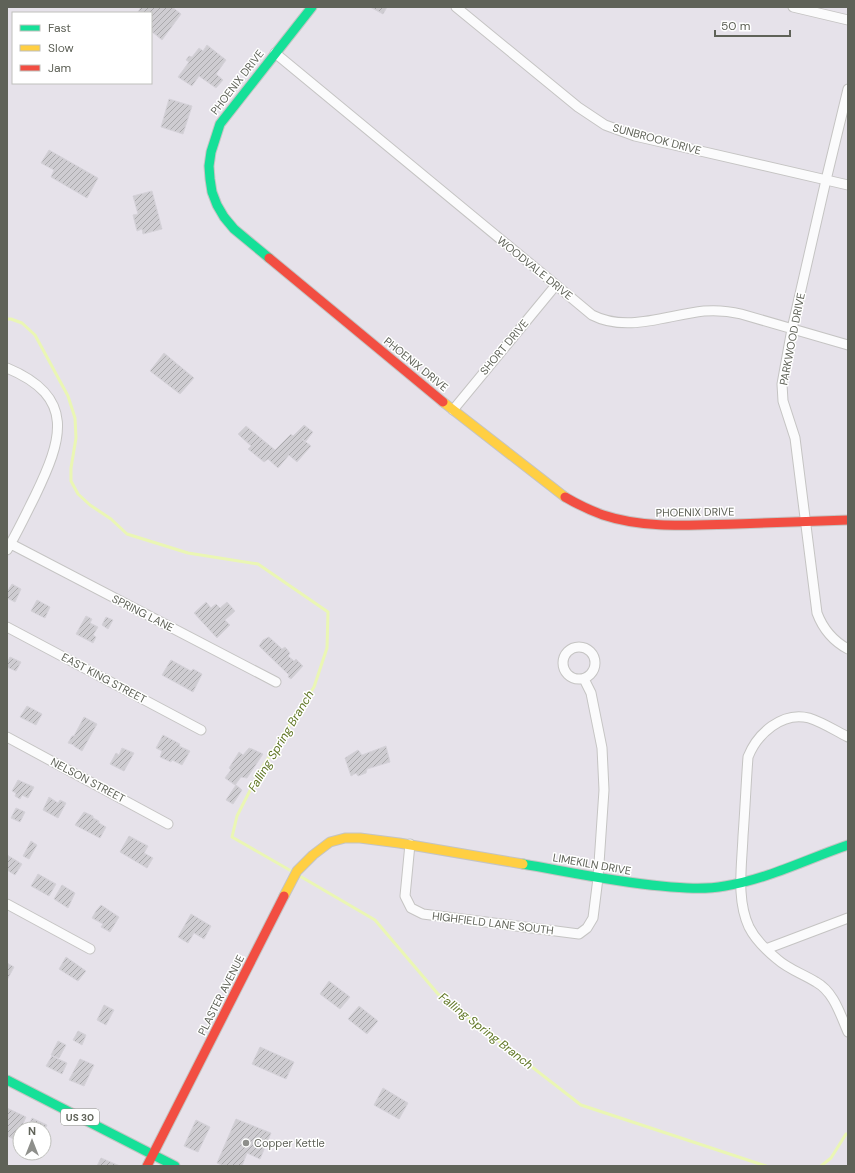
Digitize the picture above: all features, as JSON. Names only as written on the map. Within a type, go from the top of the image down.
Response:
[{"type":"main road","name":"PHOENIX DRIVE","points":[[312,7],[220,124],[215,134],[212,144],[209,172],[210,186],[215,202],[223,216],[234,229],[453,410],[561,495],[580,507],[602,515],[634,523],[667,526],[848,520]]},
{"type":"main road","name":"LIMEKILN DRIVE","points":[[327,843],[346,838],[366,838],[410,844],[598,878],[651,886],[682,888],[707,888],[741,883],[765,877],[848,845]]},
{"type":"main road","name":"PLASTER AVENUE","points":[[147,1166],[297,871],[311,856],[327,843]]},
{"type":"main road","name":"US 30","points":[[7,1080],[175,1166]]},
{"type":"street","name":"SUNBROOK DRIVE","points":[[456,7],[578,107],[605,125],[635,136],[848,185]]},
{"type":"street","points":[[793,7],[848,20]]},
{"type":"street","name":"WOODVALE DRIVE","points":[[275,53],[592,315],[612,322],[628,323],[705,311],[719,311],[741,314],[848,345]]},
{"type":"street","name":"PARKWOOD DRIVE","points":[[848,89],[792,329],[782,384],[782,394],[785,408],[792,424],[795,438],[817,612],[822,624],[830,635],[838,643],[848,649]]},
{"type":"street","name":"SHORT DRIVE","points":[[453,410],[556,285]]},
{"type":"street","points":[[7,368],[34,382],[50,400],[55,409],[58,435],[56,447],[47,471],[9,547]]},
{"type":"street","name":"SPRING LANE","points":[[9,547],[276,682]]},
{"type":"street","name":"EAST KING STREET","points":[[7,627],[201,730]]},
{"type":"street","points":[[584,679],[592,698],[602,748],[604,790],[598,878]]},
{"type":"street","points":[[848,737],[812,719],[800,718],[778,722],[757,739],[748,757],[741,883],[744,912],[754,935],[766,949],[789,968],[816,982],[826,990],[834,1000],[848,1032]]},
{"type":"street","name":"NELSON STREET","points":[[7,737],[168,824]]},
{"type":"street","name":"HIGHFIELD LANE SOUTH","points":[[410,844],[405,896],[411,908],[423,914],[579,934],[587,928],[593,918],[598,878]]},
{"type":"street","points":[[7,904],[90,949]]},
{"type":"street","points":[[766,949],[848,918]]},
{"type":"building","points":[[141,7],[172,7],[181,14],[162,40],[152,32],[152,12],[138,12]]},
{"type":"building","points":[[370,7],[387,7],[383,14]]},
{"type":"building","points":[[207,45],[226,60],[216,74],[223,80],[216,88],[199,76],[192,86],[178,77],[189,62],[186,60],[189,56],[192,57],[199,48],[203,51]]},
{"type":"building","points":[[169,99],[192,106],[183,134],[161,127]]},
{"type":"building","points":[[49,150],[98,178],[87,198],[51,177],[54,170],[41,163]]},
{"type":"building","points":[[152,191],[162,229],[143,234],[142,229],[137,231],[133,215],[138,214],[133,196]]},
{"type":"building","points":[[164,353],[194,378],[180,394],[150,371]]},
{"type":"building","points":[[304,425],[313,432],[306,441],[302,439],[311,446],[297,462],[289,455],[278,468],[268,459],[264,462],[248,449],[251,446],[238,434],[246,426],[275,450],[291,434],[293,436]]},
{"type":"building","points":[[12,584],[21,589],[15,602],[7,598],[7,592]]},
{"type":"building","points":[[37,600],[50,607],[45,618],[31,611]]},
{"type":"building","points":[[206,602],[211,608],[216,604],[220,608],[227,602],[235,611],[225,620],[230,625],[217,638],[194,613]]},
{"type":"building","points":[[86,616],[92,619],[90,623],[98,627],[93,635],[96,637],[93,643],[76,634]]},
{"type":"building","points":[[106,617],[113,620],[108,629],[102,625]]},
{"type":"building","points":[[269,637],[282,649],[285,647],[290,653],[288,656],[294,661],[296,659],[303,666],[291,679],[288,677],[289,675],[259,646],[263,640]]},
{"type":"building","points":[[10,657],[21,662],[16,671],[7,667]]},
{"type":"building","points":[[171,660],[191,671],[193,669],[202,674],[193,692],[162,675]]},
{"type":"building","points":[[27,706],[42,714],[36,725],[20,717]]},
{"type":"building","points":[[84,717],[97,724],[82,751],[74,745],[68,743],[72,736],[74,736]]},
{"type":"building","points":[[163,735],[180,744],[179,746],[190,751],[182,765],[172,760],[171,762],[160,757],[162,751],[156,748]]},
{"type":"building","points":[[386,746],[390,762],[367,769],[366,773],[358,776],[356,773],[351,776],[345,758],[358,750],[362,755]]},
{"type":"building","points":[[122,748],[134,753],[124,771],[110,764],[116,753],[119,755]]},
{"type":"building","points":[[249,748],[263,754],[247,778],[241,777],[235,785],[225,778],[231,770],[229,768],[239,752],[243,755]]},
{"type":"building","points":[[18,780],[34,787],[28,798],[22,795],[20,799],[15,796],[16,793],[12,791]]},
{"type":"building","points":[[236,785],[242,790],[233,804],[226,800]]},
{"type":"building","points":[[49,797],[58,803],[60,800],[66,803],[58,818],[43,810]]},
{"type":"building","points":[[16,808],[25,812],[20,822],[11,818]]},
{"type":"building","points":[[84,812],[93,816],[93,818],[106,827],[100,838],[75,825]]},
{"type":"building","points":[[129,836],[148,846],[144,853],[153,858],[147,868],[120,852]]},
{"type":"building","points":[[31,841],[37,845],[29,859],[23,856]]},
{"type":"building","points":[[7,855],[22,864],[15,875],[7,870]]},
{"type":"building","points":[[38,874],[56,884],[49,896],[31,886]]},
{"type":"building","points":[[62,885],[75,893],[68,908],[54,899]]},
{"type":"building","points":[[101,905],[119,917],[110,932],[101,927],[103,924],[92,918]]},
{"type":"building","points":[[191,914],[211,926],[204,939],[194,933],[188,943],[178,937]]},
{"type":"building","points":[[66,957],[86,971],[78,981],[59,969]]},
{"type":"building","points":[[7,963],[14,967],[7,980]]},
{"type":"building","points":[[329,981],[350,997],[340,1009],[320,994]]},
{"type":"building","points":[[104,1005],[114,1010],[106,1025],[97,1020]]},
{"type":"building","points":[[359,1006],[378,1021],[367,1034],[348,1019]]},
{"type":"building","points":[[78,1031],[86,1035],[82,1045],[73,1040]]},
{"type":"building","points":[[58,1041],[66,1045],[59,1058],[51,1055]]},
{"type":"building","points":[[260,1047],[294,1062],[286,1079],[252,1064]]},
{"type":"building","points":[[52,1056],[67,1063],[62,1074],[46,1066]]},
{"type":"building","points":[[80,1059],[94,1065],[84,1086],[69,1080]]},
{"type":"building","points":[[383,1088],[408,1103],[399,1119],[374,1105]]},
{"type":"building","points":[[7,1108],[26,1117],[24,1121],[12,1121],[12,1138],[7,1136]]},
{"type":"building","points":[[32,1118],[38,1121],[31,1121]]},
{"type":"building","name":"Copper Kettle","points":[[236,1119],[271,1133],[260,1159],[247,1153],[242,1166],[224,1166],[217,1163]]},
{"type":"building","points":[[196,1120],[210,1127],[198,1152],[184,1146]]},
{"type":"building","points":[[101,1158],[120,1166],[97,1166]]},
{"type":"waterway","name":"Falling Spring Branch","points":[[7,319],[22,323],[35,335],[68,396],[75,418],[76,438],[71,468],[71,481],[78,494],[90,505],[111,519],[127,534],[188,553],[258,564],[328,612],[327,648],[314,687],[260,771],[237,816],[232,837],[293,872]]},
{"type":"waterway","name":"Falling Spring Branch","points":[[298,875],[375,920],[438,994],[581,1105],[766,1166]]},
{"type":"waterway","name":"Falling Spring Branch","points":[[821,1166],[831,1158],[846,1134],[848,1134]]},
{"type":"traffic: fast","points":[[269,258],[234,229],[224,217],[217,205],[212,192],[210,179],[209,166],[211,152],[220,124],[312,7]]},
{"type":"traffic: fast","points":[[523,864],[626,882],[685,888],[709,888],[757,879],[848,845]]},
{"type":"traffic: fast","points":[[7,1080],[175,1166]]},
{"type":"traffic: slow","points":[[443,402],[565,497]]},
{"type":"traffic: slow","points":[[284,896],[297,871],[313,855],[330,842],[345,838],[360,838],[399,843],[523,864]]},
{"type":"traffic: jam","points":[[269,258],[443,402]]},
{"type":"traffic: jam","points":[[565,497],[583,507],[603,515],[652,524],[703,525],[848,520]]},
{"type":"traffic: jam","points":[[147,1166],[284,896]]},
{"type":"place","name":"Copper Kettle","points":[[246,1143]]}]
